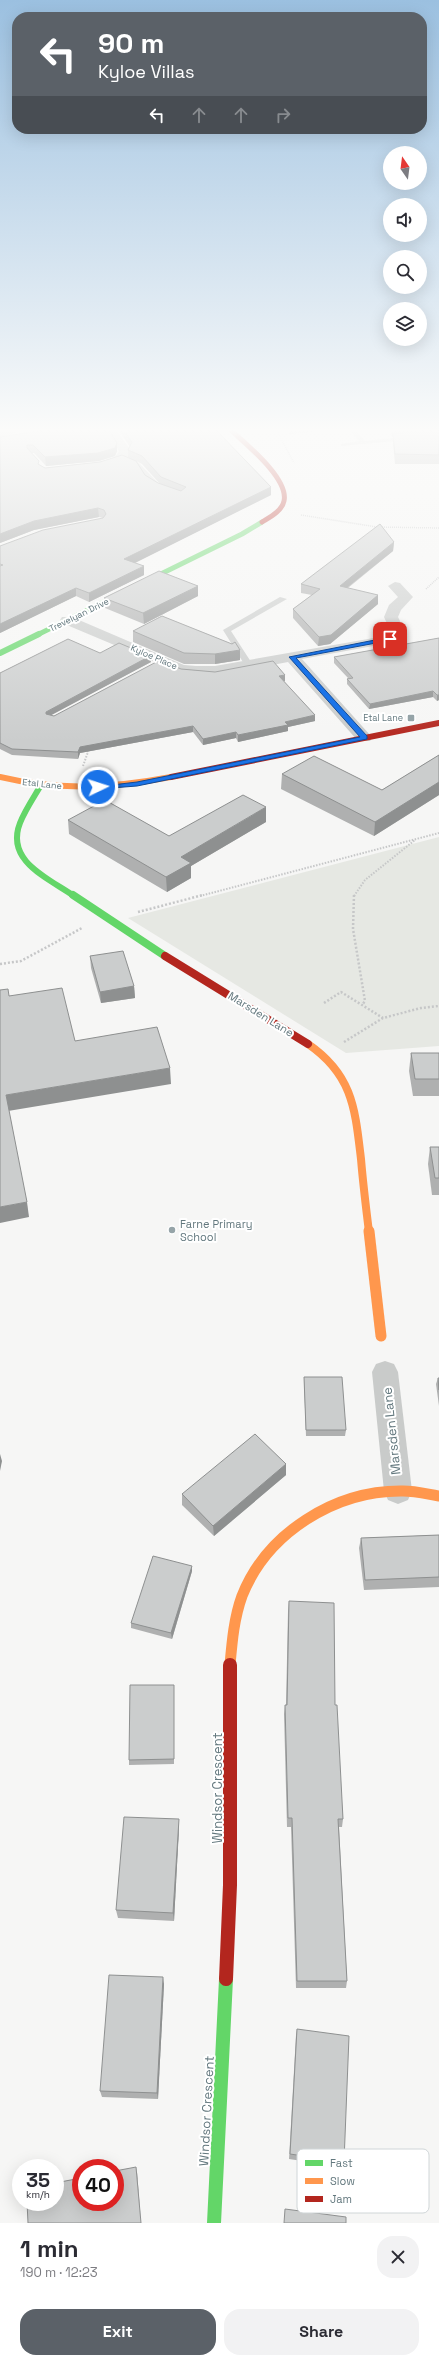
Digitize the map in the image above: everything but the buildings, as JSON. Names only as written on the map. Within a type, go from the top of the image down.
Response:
[{"type":"street","name":"Trevelyan Drive","points":[[0,653],[240,535]]},
{"type":"street","name":"Kyloe Place","points":[[67,620],[156,664],[196,671],[215,671],[390,639],[398,631],[391,617],[394,608],[406,597],[395,586]]},
{"type":"street","points":[[292,657],[364,738]]},
{"type":"street","name":"Etal Lane","points":[[0,777],[40,785],[75,787],[137,784],[439,722]]},
{"type":"street","name":"Marsden Lane","points":[[40,785],[20,824],[16,842],[26,864],[105,918],[324,1054],[348,1087],[355,1110],[382,1336]]},
{"type":"street","name":"Marsden Lane","points":[[385,1372],[398,1491]]},
{"type":"street","name":"Windsor Crescent","points":[[214,2223],[230,1885],[230,1645],[243,1591],[269,1550],[299,1522],[333,1503],[364,1495],[398,1491],[439,1496]]},
{"type":"lane","points":[[250,665],[227,630],[283,598]]},
{"type":"path","points":[[75,787],[88,752],[85,747]]},
{"type":"path","points":[[0,964],[21,961],[105,918],[120,917],[439,833]]},
{"type":"path","points":[[362,1005],[365,1001],[351,908],[354,892],[362,883],[417,838]]},
{"type":"path","points":[[324,1004],[341,992],[383,1018]]},
{"type":"path","points":[[324,1054],[383,1018],[421,1008],[439,1006]]},
{"type":"shaded area","points":[[439,837],[439,1046],[346,1053],[128,918]]},
{"type":"traffic: fast","points":[[0,653],[240,535]]},
{"type":"traffic: fast","points":[[41,785],[20,823],[16,842],[26,864],[165,956]]},
{"type":"traffic: fast","points":[[214,2223],[226,1979]]},
{"type":"traffic: slow","points":[[0,777],[42,785],[86,788],[129,784],[171,777]]},
{"type":"traffic: slow","points":[[308,1044],[325,1057],[338,1072],[348,1090],[355,1110],[381,1336]]},
{"type":"traffic: slow","points":[[230,1665],[233,1629],[242,1596],[256,1568],[276,1543],[300,1522],[329,1507],[361,1496],[397,1491],[439,1496]]},
{"type":"traffic: jam","points":[[171,777],[439,723]]},
{"type":"traffic: jam","points":[[165,956],[308,1044]]},
{"type":"traffic: jam","points":[[226,1979],[230,1885],[230,1665]]},
{"type":"place","name":"Etal Lane","points":[[411,718]]},
{"type":"place","name":"Farne Primary School","points":[[172,1230]]},
{"type":"route","points":[[98,787],[137,784],[364,738],[292,657],[390,639]]}]
